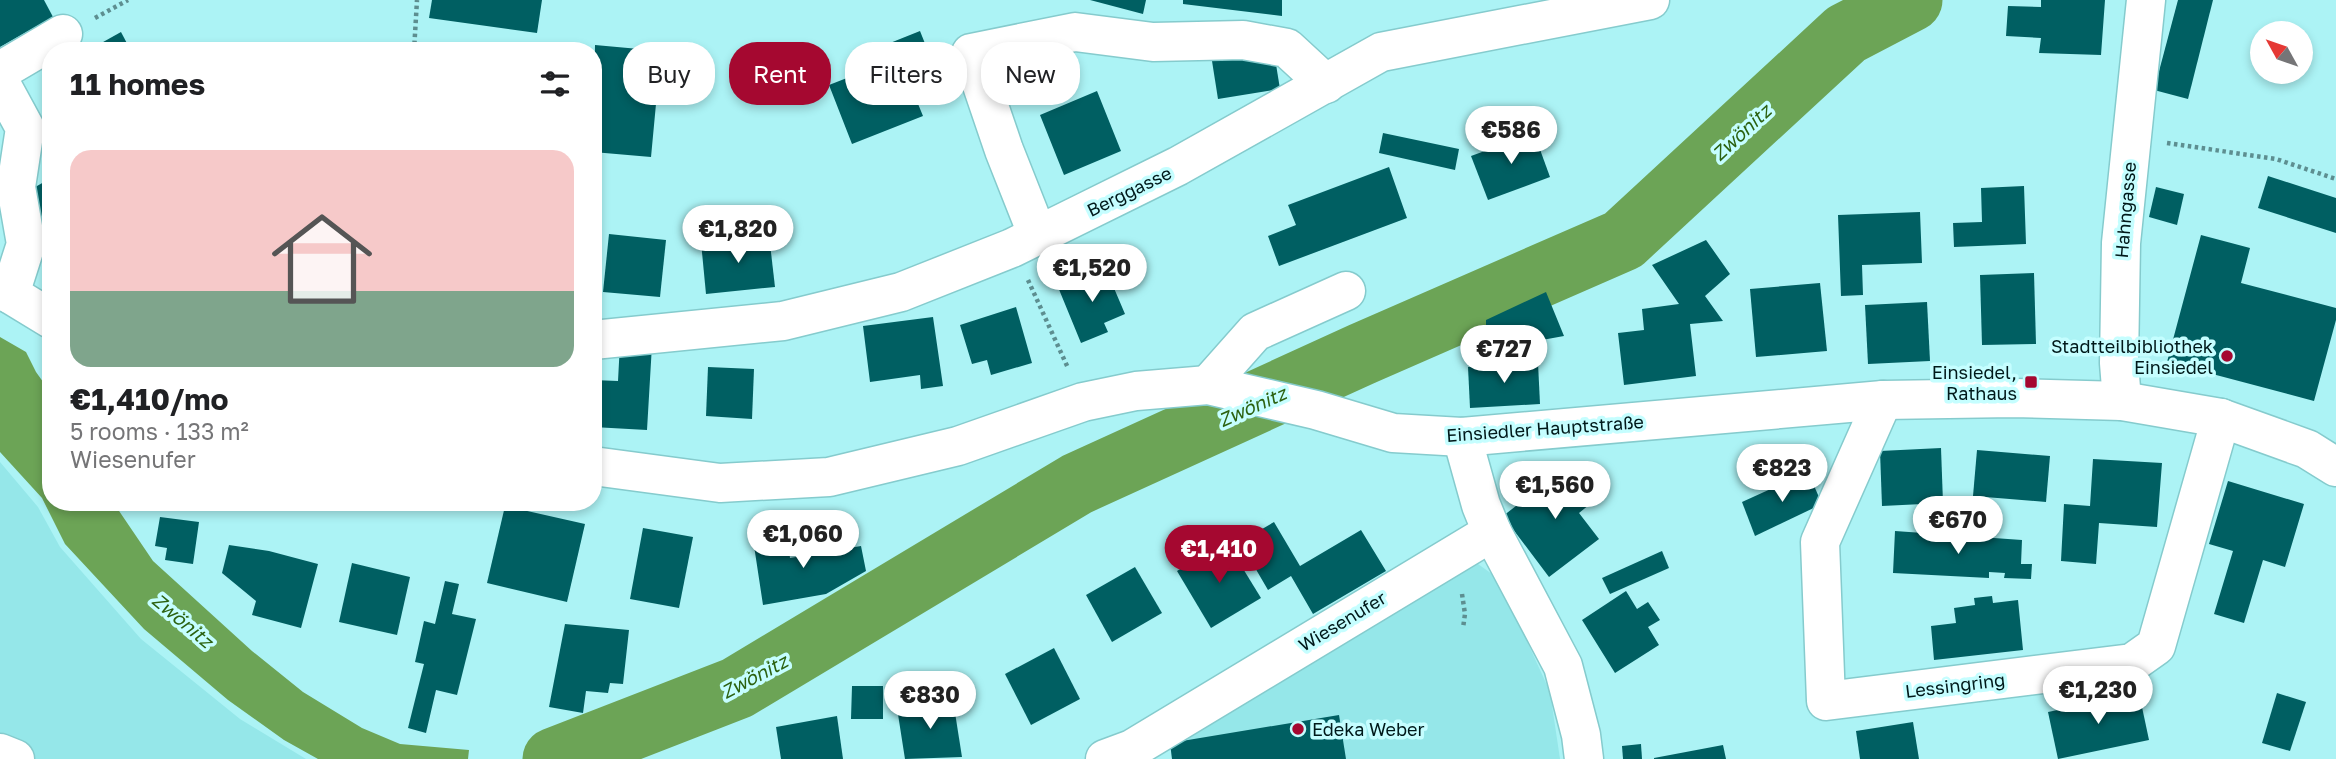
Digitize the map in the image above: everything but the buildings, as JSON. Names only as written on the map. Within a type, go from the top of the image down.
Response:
[{"type":"street","name":"Berggasse","points":[[602,339],[783,321],[901,292],[1038,236],[1178,166],[1381,52],[1650,0]]},
{"type":"street","points":[[2131,145],[2146,0]]},
{"type":"street","points":[[1038,236],[1004,150],[971,53],[1075,32],[1153,42],[1242,40],[1287,48],[1326,84]]},
{"type":"street","points":[[49,42],[63,34]]},
{"type":"street","points":[[0,71],[42,46]]},
{"type":"street","points":[[0,82],[25,128],[16,187],[26,244],[5,290],[42,313]]},
{"type":"street","name":"Hahngasse","points":[[2122,401],[2119,363],[2121,243],[2131,145]]},
{"type":"street","points":[[1208,385],[1255,332],[1346,291]]},
{"type":"street","name":"Einsiedler Hauptstraße","points":[[602,467],[720,483],[829,477],[958,446],[1083,402],[1136,391],[1208,385],[1316,410],[1393,433],[1462,437],[1883,400],[2013,398],[2122,401],[2221,418],[2308,449],[2336,467]]},
{"type":"street","name":"Lessingring","points":[[1883,400],[1820,542],[1826,701],[2132,663],[2156,646],[2221,418]]},
{"type":"street","points":[[1462,437],[1481,505],[1492,532],[1563,666],[1581,735],[1584,759]]},
{"type":"street","name":"Wiesenufer","points":[[1105,759],[1132,749],[1492,532]]},
{"type":"street","points":[[0,753],[15,759]]},
{"type":"path","points":[[415,42],[417,0]]},
{"type":"path","name":"Hahngasse","points":[[2131,145],[2175,142],[2276,159],[2336,179]]},
{"type":"path","points":[[1039,302],[1083,402]]},
{"type":"shaded area","points":[[0,462],[38,507],[60,547],[141,639],[240,719],[306,759],[0,759]]},
{"type":"shaded area","points":[[1471,559],[1499,579],[1550,692],[1560,759],[1172,759],[1170,743]]},
{"type":"water","points":[[0,337],[26,352],[42,380],[42,498],[0,452]]},
{"type":"water","points":[[48,511],[119,511],[153,561],[252,651],[303,692],[362,728],[400,744],[469,750],[468,759],[318,759],[284,740],[228,700],[144,629],[65,544]]},
{"type":"waterway","name":"Zwönitz","points":[[554,759],[737,688],[1077,484],[1362,354],[1623,240],[1846,34],[1911,0]]},
{"type":"place","name":"Stadtteilbibliothek Einsiedel","points":[[2227,356]]},
{"type":"place","name":"Einsiedel, Rathaus","points":[[2031,382]]},
{"type":"place","name":"Edeka Weber","points":[[1298,729]]}]
